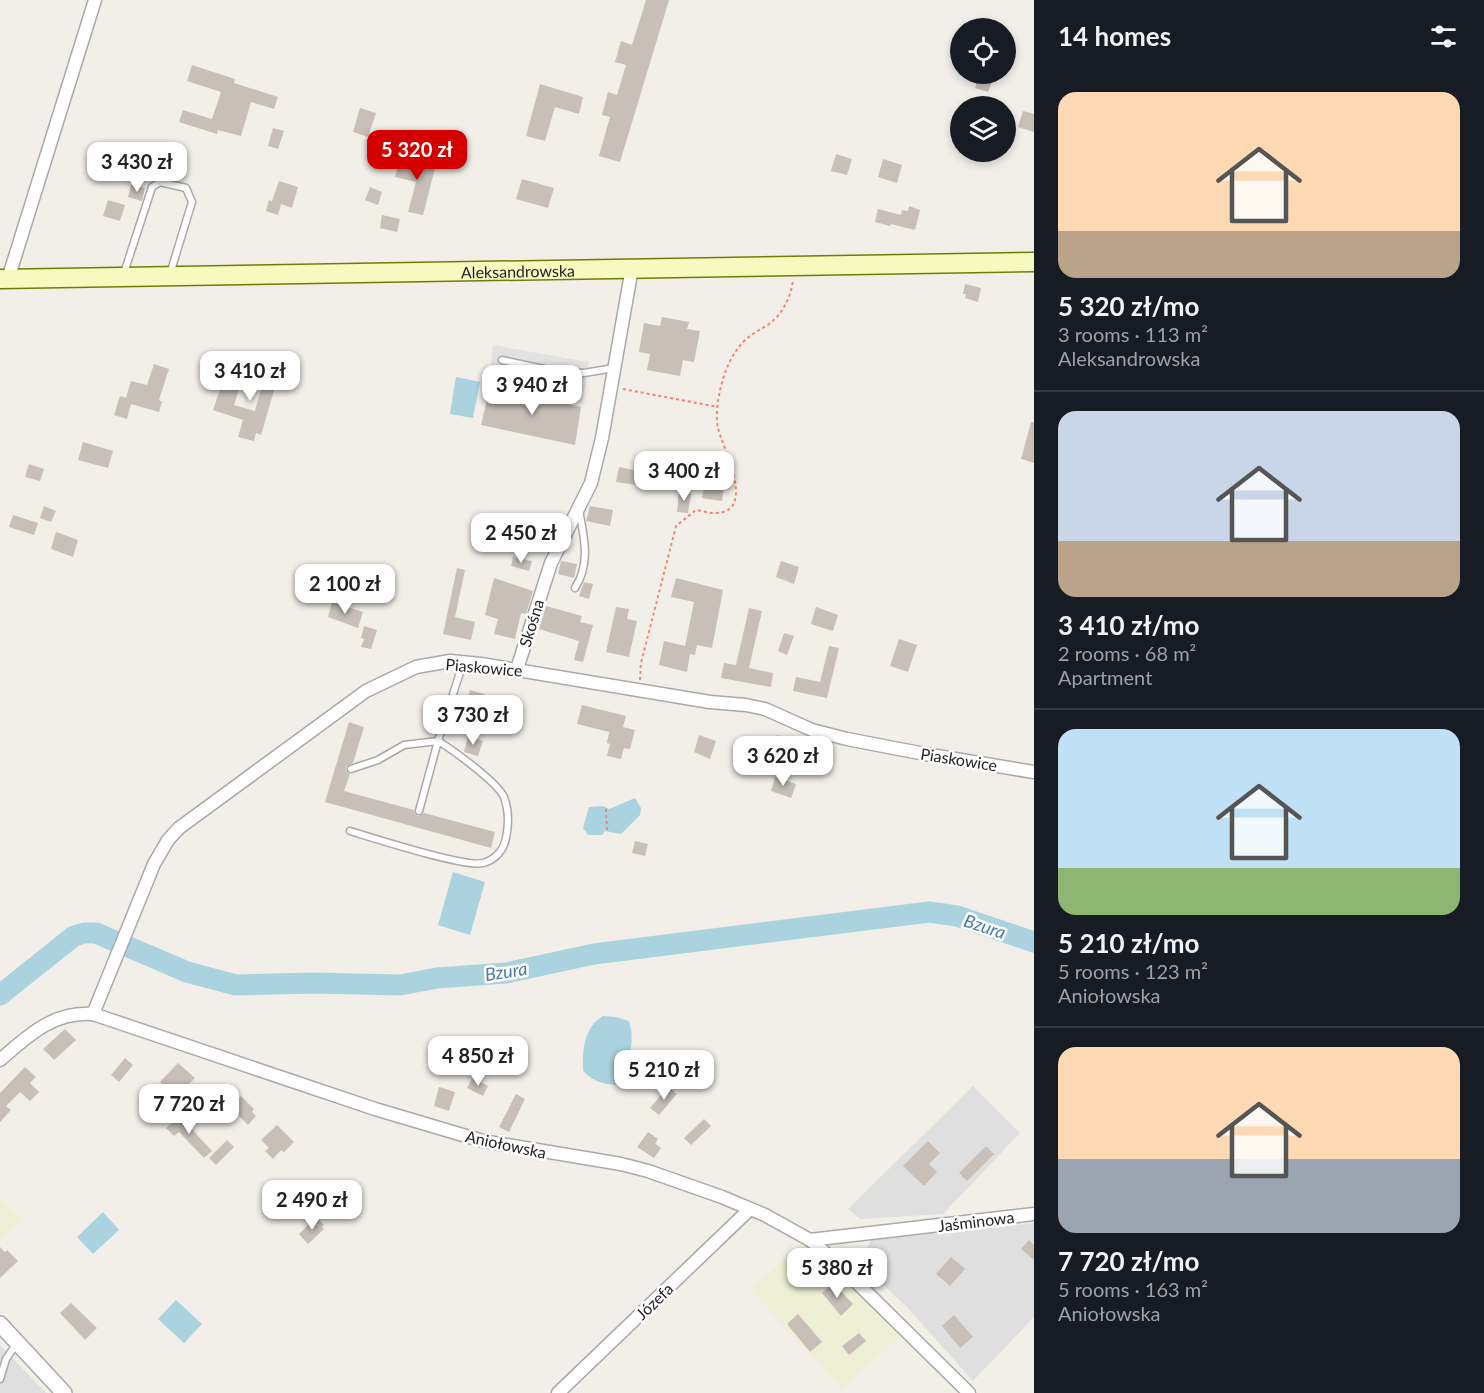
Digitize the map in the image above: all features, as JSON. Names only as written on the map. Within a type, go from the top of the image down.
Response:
[{"type":"main road","name":"Aleksandrowska","points":[[4,279],[1034,262]]},
{"type":"street","points":[[4,279],[95,0]]},
{"type":"street","name":"Skośna","points":[[517,669],[545,580],[587,495],[597,460],[632,268]]},
{"type":"street","name":"Piaskowice","points":[[93,1014],[154,864],[168,840],[179,828],[366,691],[416,667],[463,662],[710,702],[746,705],[765,709],[812,730],[847,739],[1034,772]]},
{"type":"street","name":"Aniołowska","points":[[0,1060],[27,1037],[54,1020],[74,1014],[93,1014],[375,1109],[483,1141],[621,1164],[648,1171],[765,1215],[810,1240],[875,1298],[969,1393]]},
{"type":"street","name":"Józefa","points":[[558,1393],[750,1209]]},
{"type":"street","name":"Jaśminowa","points":[[810,1240],[1034,1214]]},
{"type":"street","points":[[0,1324],[64,1393]]},
{"type":"lane","points":[[123,277],[152,187],[160,182],[186,188],[192,202],[170,276]]},
{"type":"lane","points":[[502,360],[554,371],[584,372],[614,368]]},
{"type":"lane","points":[[575,588],[584,568],[586,552],[579,509]]},
{"type":"lane","points":[[419,812],[463,662]]},
{"type":"lane","points":[[350,831],[447,859],[481,864],[498,856],[506,841],[509,818],[503,795],[473,766],[438,741],[404,745],[378,760],[351,769]]},
{"type":"lane","points":[[0,1379],[6,1359],[17,1343]]},
{"type":"path","points":[[639,690],[641,663],[676,526],[696,510],[716,514],[728,511],[738,493],[717,426],[724,373],[733,354],[750,336],[779,315],[792,290],[794,266]]},
{"type":"path","points":[[611,386],[718,407]]},
{"type":"path","points":[[606,809],[607,830]]},
{"type":"shaded area","points":[[493,345],[589,362],[582,403],[489,383]]},
{"type":"shaded area","points":[[973,1086],[1020,1133],[943,1214],[860,1219],[848,1209]]},
{"type":"shaded area","points":[[1034,1223],[1034,1317],[973,1381],[906,1306],[860,1263],[871,1240]]},
{"type":"shaded area","points":[[0,1345],[46,1393],[0,1393]]},
{"type":"green space","points":[[0,1198],[22,1219],[0,1241]]},
{"type":"green space","points":[[804,1241],[902,1336],[841,1389],[751,1290]]},
{"type":"water","points":[[456,377],[480,382],[473,418],[450,414]]},
{"type":"water","points":[[635,798],[641,808],[640,815],[621,834],[605,831],[602,835],[588,835],[583,828],[589,807],[603,806],[609,809]]},
{"type":"water","points":[[453,872],[485,882],[470,935],[438,925]]},
{"type":"water","points":[[603,1016],[629,1021],[631,1029],[630,1054],[617,1085],[598,1082],[583,1071],[584,1047],[588,1033]]},
{"type":"water","points":[[103,1212],[119,1230],[93,1254],[77,1237]]},
{"type":"water","points":[[176,1300],[202,1324],[184,1343],[158,1319]]},
{"type":"building","points":[[646,0],[669,0],[620,162],[599,156],[610,117],[602,115],[608,92],[617,95],[626,65],[615,62],[621,41],[632,45]]},
{"type":"building","points":[[192,65],[235,79],[234,83],[278,97],[274,109],[251,102],[241,136],[218,130],[217,134],[179,122],[183,110],[212,119],[221,92],[187,81]]},
{"type":"building","points":[[540,84],[583,97],[579,114],[555,107],[545,141],[526,136]]},
{"type":"building","points":[[976,84],[991,84],[988,92],[975,88]]},
{"type":"building","points":[[360,108],[376,113],[368,137],[353,132]]},
{"type":"building","points":[[1023,111],[1034,114],[1034,132],[1018,127]]},
{"type":"building","points":[[273,128],[284,131],[278,149],[268,146]]},
{"type":"building","points":[[168,144],[185,149],[178,170],[162,162]]},
{"type":"building","points":[[836,154],[852,159],[847,175],[831,171]]},
{"type":"building","points":[[401,156],[436,164],[423,215],[408,212],[416,182],[395,177]]},
{"type":"building","points":[[883,159],[902,165],[897,183],[878,177]]},
{"type":"building","points":[[522,179],[554,188],[548,208],[516,199]]},
{"type":"building","points":[[279,181],[298,187],[292,208],[281,204],[278,215],[266,211]]},
{"type":"building","points":[[131,185],[145,188],[142,201],[128,197]]},
{"type":"building","points":[[370,187],[382,192],[378,205],[365,200]]},
{"type":"building","points":[[108,200],[125,205],[120,221],[103,216]]},
{"type":"building","points":[[909,206],[920,210],[915,230],[875,222],[878,209],[901,215],[902,210],[908,211]]},
{"type":"building","points":[[382,215],[400,219],[397,232],[380,228]]},
{"type":"building","points":[[965,284],[981,288],[978,302],[965,298],[966,294],[963,294]]},
{"type":"building","points":[[662,317],[689,322],[687,329],[700,331],[694,362],[683,360],[680,376],[647,370],[650,354],[639,352],[644,323],[660,326]]},
{"type":"building","points":[[270,357],[283,360],[261,435],[256,433],[254,441],[238,437],[243,420],[213,410],[223,381],[240,386],[234,405],[255,411]]},
{"type":"building","points":[[154,364],[169,369],[159,400],[162,402],[159,412],[131,404],[127,419],[114,415],[120,396],[126,398],[131,381],[147,385]]},
{"type":"building","points":[[490,387],[581,407],[575,445],[481,425]]},
{"type":"building","points":[[1031,422],[1034,422],[1034,463],[1021,459]]},
{"type":"building","points":[[83,442],[113,451],[108,468],[78,460]]},
{"type":"building","points":[[29,464],[44,469],[40,481],[25,477]]},
{"type":"building","points":[[619,467],[639,471],[636,485],[616,482]]},
{"type":"building","points":[[705,481],[724,485],[722,501],[702,498]]},
{"type":"building","points":[[679,491],[691,493],[688,513],[677,512]]},
{"type":"building","points":[[44,506],[56,511],[51,522],[40,518]]},
{"type":"building","points":[[590,506],[613,510],[610,526],[586,521]]},
{"type":"building","points":[[13,515],[38,523],[34,535],[9,527]]},
{"type":"building","points":[[56,532],[78,540],[73,557],[51,549]]},
{"type":"building","points":[[513,557],[532,561],[529,571],[511,566]]},
{"type":"building","points":[[561,561],[577,564],[574,578],[558,574]]},
{"type":"building","points":[[781,561],[799,567],[794,584],[776,577]]},
{"type":"building","points":[[457,568],[465,570],[455,617],[475,622],[471,640],[443,634]]},
{"type":"building","points":[[494,578],[533,591],[526,614],[521,613],[515,639],[494,634],[498,619],[485,615]]},
{"type":"building","points":[[676,578],[723,590],[712,648],[697,645],[695,655],[690,654],[687,672],[659,665],[664,641],[685,646],[694,602],[671,597]]},
{"type":"building","points":[[584,582],[593,584],[589,599],[579,596]]},
{"type":"building","points":[[332,602],[363,612],[358,628],[328,617]]},
{"type":"building","points":[[546,606],[582,616],[580,622],[593,625],[583,662],[574,660],[579,641],[539,629]]},
{"type":"building","points":[[616,607],[629,609],[627,619],[637,621],[629,657],[606,652]]},
{"type":"building","points":[[816,607],[838,615],[833,631],[811,624]]},
{"type":"building","points":[[749,608],[762,611],[749,668],[773,673],[771,687],[721,678],[724,663],[736,665]]},
{"type":"building","points":[[364,626],[377,630],[371,649],[361,647],[364,639],[361,638]]},
{"type":"building","points":[[784,633],[794,636],[787,655],[778,651]]},
{"type":"building","points":[[899,639],[917,645],[908,672],[890,666]]},
{"type":"building","points":[[829,646],[839,648],[827,698],[793,691],[796,677],[820,682]]},
{"type":"building","points":[[470,690],[494,697],[490,714],[469,708],[470,702],[467,701]]},
{"type":"building","points":[[582,705],[626,716],[623,727],[635,730],[630,749],[624,748],[621,759],[607,756],[610,744],[607,743],[609,732],[577,724]]},
{"type":"building","points":[[349,722],[364,727],[353,763],[346,767],[346,771],[350,774],[344,791],[414,810],[418,816],[424,813],[495,832],[491,848],[325,802]]},
{"type":"building","points":[[699,735],[716,741],[710,759],[694,752]]},
{"type":"building","points":[[777,735],[792,740],[786,759],[774,755],[775,751],[772,750]]},
{"type":"building","points":[[468,736],[483,741],[478,756],[464,752]]},
{"type":"building","points":[[775,777],[796,784],[791,798],[771,791]]},
{"type":"building","points":[[635,841],[648,844],[645,856],[632,853]]},
{"type":"building","points":[[65,1029],[76,1040],[54,1060],[43,1049]]},
{"type":"building","points":[[125,1058],[133,1065],[119,1082],[111,1075]]},
{"type":"building","points":[[178,1063],[195,1078],[186,1087],[191,1091],[181,1102],[160,1082]]},
{"type":"building","points":[[25,1067],[36,1077],[30,1083],[39,1092],[30,1101],[20,1092],[6,1106],[11,1110],[0,1122],[0,1093]]},
{"type":"building","points":[[472,1078],[488,1086],[483,1096],[467,1088]]},
{"type":"building","points":[[439,1087],[455,1092],[449,1111],[434,1106]]},
{"type":"building","points":[[668,1087],[677,1094],[659,1115],[650,1108]]},
{"type":"building","points":[[516,1094],[525,1099],[509,1132],[499,1127]]},
{"type":"building","points":[[241,1096],[254,1109],[252,1112],[256,1116],[248,1125],[230,1107]]},
{"type":"building","points":[[183,1113],[190,1121],[187,1124],[212,1151],[204,1158],[179,1132],[174,1136],[166,1128]]},
{"type":"building","points":[[704,1119],[711,1126],[691,1145],[684,1138]]},
{"type":"building","points":[[277,1125],[294,1142],[284,1152],[281,1150],[273,1159],[265,1151],[269,1148],[261,1140]]},
{"type":"building","points":[[648,1132],[658,1139],[655,1144],[661,1148],[654,1158],[637,1147]]},
{"type":"building","points":[[227,1140],[234,1147],[216,1165],[209,1158]]},
{"type":"building","points":[[928,1141],[940,1153],[929,1164],[937,1172],[924,1186],[903,1166]]},
{"type":"building","points":[[986,1146],[994,1154],[967,1181],[959,1173]]},
{"type":"building","points":[[316,1217],[324,1225],[322,1227],[324,1229],[308,1244],[299,1234]]},
{"type":"building","points":[[1029,1240],[1034,1245],[1034,1260],[1021,1249]]},
{"type":"building","points":[[0,1247],[5,1252],[7,1250],[18,1261],[0,1278]]},
{"type":"building","points":[[951,1257],[965,1269],[950,1286],[936,1274]]},
{"type":"building","points":[[833,1283],[853,1304],[841,1316],[822,1293]]},
{"type":"building","points":[[71,1303],[97,1328],[85,1340],[60,1313]]},
{"type":"building","points":[[798,1314],[822,1342],[810,1352],[787,1324]]},
{"type":"building","points":[[954,1315],[973,1337],[960,1348],[942,1326]]},
{"type":"building","points":[[859,1333],[866,1341],[849,1355],[842,1346]]},
{"type":"waterway","name":"Bzura","points":[[0,995],[74,936],[84,933],[96,933],[187,972],[236,985],[314,983],[400,985],[437,978],[506,973],[594,954],[929,912],[957,916],[1034,942]]}]
